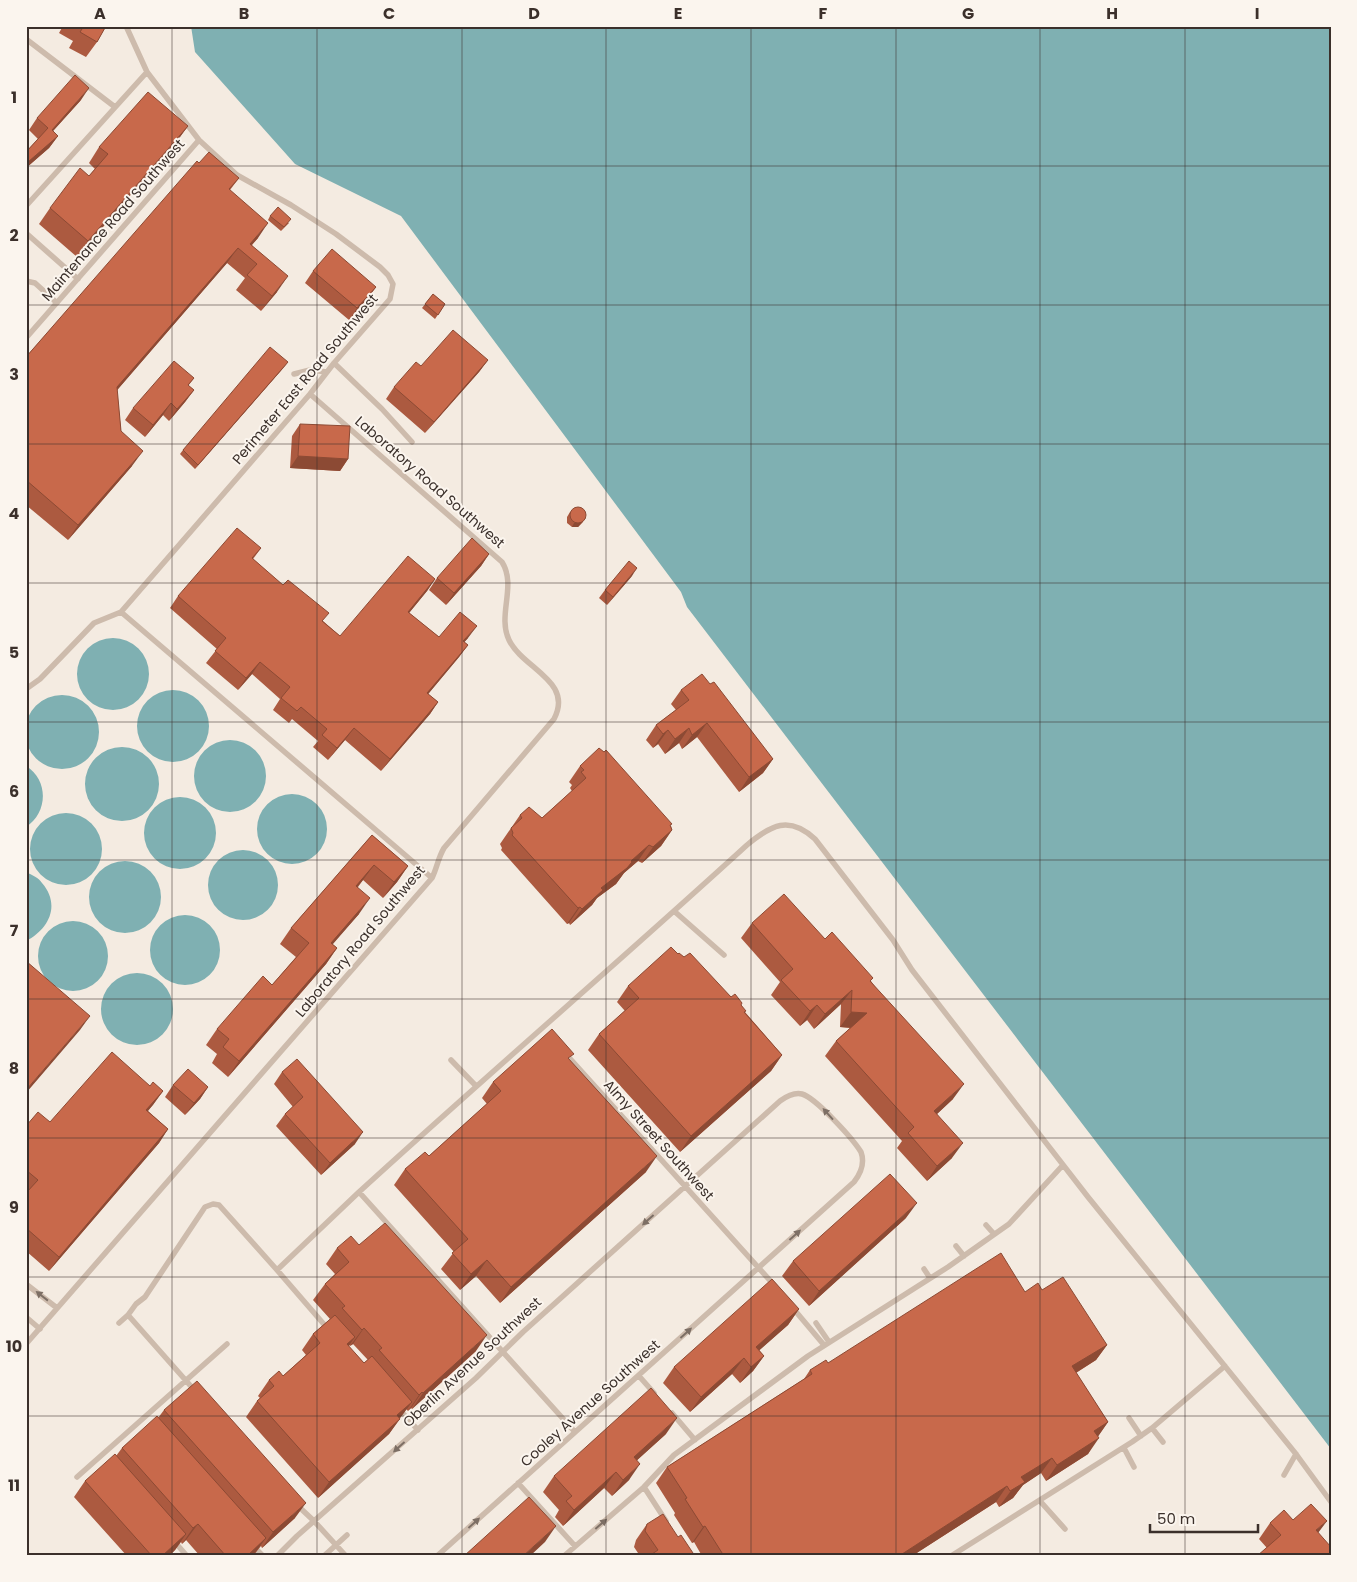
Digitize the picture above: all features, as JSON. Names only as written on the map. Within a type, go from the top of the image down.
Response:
[{"type":"lane","name":"Perimeter East Road Southwest","points":[[26,689],[40,679],[94,624],[121,612],[310,394],[390,298],[393,284],[380,267],[336,234],[291,205],[237,175],[199,140],[147,72],[126,26]]},
{"type":"lane","points":[[26,39],[115,107]]},
{"type":"lane","points":[[26,206],[147,72]]},
{"type":"lane","name":"Maintenance Road Southwest","points":[[26,338],[199,140]]},
{"type":"lane","points":[[26,233],[78,279]]},
{"type":"lane","points":[[26,281],[35,283],[57,303]]},
{"type":"lane","points":[[334,363],[382,409],[412,442]]},
{"type":"lane","points":[[294,374],[310,370],[327,372]]},
{"type":"lane","name":"Laboratory Road Southwest","points":[[26,1344],[432,878],[437,870],[439,857],[444,848],[554,720],[559,710],[559,698],[555,688],[521,656],[508,639],[506,618],[508,578],[507,570],[502,562],[310,394]]},
{"type":"lane","points":[[121,612],[432,878]]},
{"type":"lane","points":[[277,1270],[359,1192],[476,1086],[546,1028],[674,912],[706,878],[764,831],[774,826],[796,826],[815,839],[893,940],[912,970],[1063,1165],[1296,1454],[1331,1502]]},
{"type":"lane","points":[[674,912],[724,955]]},
{"type":"lane","name":"Almy Street Southwest","points":[[562,1049],[780,1293]]},
{"type":"lane","points":[[451,1060],[476,1086]]},
{"type":"lane","name":"Oberlin Avenue Southwest","points":[[277,1556],[418,1430],[530,1325],[786,1097],[792,1094],[804,1095],[823,1109],[861,1152],[864,1161],[860,1175],[852,1184],[759,1268]]},
{"type":"lane","points":[[564,1556],[644,1487],[674,1455],[827,1344],[964,1256],[1009,1224],[1063,1165]]},
{"type":"lane","points":[[359,1192],[575,1432]]},
{"type":"lane","points":[[119,1323],[145,1297],[205,1207],[213,1204],[219,1205],[332,1333]]},
{"type":"lane","points":[[986,1225],[994,1234]]},
{"type":"lane","points":[[956,1246],[964,1256]]},
{"type":"lane","name":"Cooley Avenue Southwest","points":[[437,1556],[759,1268]]},
{"type":"lane","points":[[924,1269],[930,1278]]},
{"type":"lane","points":[[26,1284],[58,1308]]},
{"type":"lane","points":[[787,1301],[827,1344]]},
{"type":"lane","points":[[128,1315],[199,1395]]},
{"type":"lane","points":[[26,1317],[40,1329]]},
{"type":"lane","points":[[816,1323],[827,1344]]},
{"type":"lane","points":[[77,1477],[100,1460],[227,1344]]},
{"type":"lane","points":[[951,1556],[1124,1448],[1152,1428],[1224,1366]]},
{"type":"lane","points":[[639,1376],[660,1400]]},
{"type":"lane","points":[[392,1400],[418,1430]]},
{"type":"lane","points":[[666,1406],[695,1440]]},
{"type":"lane","points":[[1129,1418],[1141,1436]]},
{"type":"lane","points":[[1152,1428],[1163,1442]]},
{"type":"lane","points":[[1124,1448],[1134,1467]]},
{"type":"lane","points":[[1284,1475],[1296,1454]]},
{"type":"lane","points":[[518,1483],[576,1546]]},
{"type":"lane","points":[[644,1487],[669,1525]]},
{"type":"lane","points":[[291,1498],[346,1556]]},
{"type":"lane","points":[[1040,1500],[1065,1529]]},
{"type":"lane","points":[[166,1532],[186,1556]]},
{"type":"lane","points":[[325,1555],[347,1535]]},
{"type":"lane","points":[[248,1540],[263,1556]]},
{"type":"water","points":[[191,26],[1331,26],[1331,1449],[687,607],[681,592],[401,216],[295,164],[195,52]]},
{"type":"water","points":[[120,638],[139,648],[147,660],[149,674],[147,688],[139,700],[127,708],[106,710],[87,700],[79,688],[77,667],[87,648],[99,640]]},
{"type":"water","points":[[173,690],[193,696],[203,706],[209,726],[203,746],[193,756],[173,762],[153,756],[143,746],[137,726],[143,706],[153,696]]},
{"type":"water","points":[[62,695],[76,698],[88,706],[96,718],[99,732],[96,746],[88,758],[76,766],[62,769],[48,766],[36,758],[28,746],[25,732],[28,718],[36,706],[48,698]]},
{"type":"water","points":[[230,740],[250,746],[260,756],[266,776],[260,796],[250,806],[230,812],[210,806],[200,796],[194,776],[200,756],[210,746]]},
{"type":"water","points":[[122,747],[136,750],[148,758],[156,770],[159,784],[156,798],[148,810],[136,818],[122,821],[108,818],[96,810],[88,798],[85,784],[88,770],[96,758],[108,750]]},
{"type":"water","points":[[26,766],[39,779],[43,796],[39,814],[26,827]]},
{"type":"water","points":[[285,794],[299,794],[312,800],[321,809],[327,822],[325,842],[317,854],[299,864],[285,864],[272,858],[263,849],[257,836],[257,822],[263,809],[272,800]]},
{"type":"water","points":[[180,797],[200,803],[210,813],[216,833],[210,853],[200,863],[180,869],[160,863],[150,853],[144,833],[150,813],[160,803]]},
{"type":"water","points":[[66,813],[86,819],[96,829],[102,849],[96,869],[86,879],[66,885],[46,879],[36,869],[30,849],[36,829],[46,819]]},
{"type":"water","points":[[250,850],[263,856],[272,865],[276,871],[278,885],[276,899],[268,910],[257,918],[236,920],[229,918],[218,910],[210,899],[208,878],[210,871],[218,860],[229,852]]},
{"type":"water","points":[[125,861],[145,867],[155,877],[161,897],[155,917],[145,927],[125,933],[105,927],[95,917],[89,897],[95,877],[105,867]]},
{"type":"water","points":[[26,872],[37,878],[48,891],[51,908],[50,916],[41,930],[26,941]]},
{"type":"water","points":[[178,915],[192,915],[205,921],[214,930],[220,943],[218,963],[210,975],[192,985],[178,985],[165,979],[156,970],[150,957],[150,943],[156,930],[165,921]]},
{"type":"water","points":[[73,921],[86,924],[98,931],[105,943],[108,956],[105,969],[98,981],[86,988],[73,991],[60,988],[48,981],[41,969],[38,956],[41,943],[48,931],[60,924]]},
{"type":"water","points":[[144,973],[163,983],[171,995],[173,1009],[171,1023],[163,1035],[151,1043],[130,1045],[111,1035],[103,1023],[101,1002],[111,983],[123,975]]},
{"type":"building","points":[[84,26],[106,26],[97,42],[80,32]]},
{"type":"building","points":[[75,75],[89,88],[52,130],[58,136],[28,162],[26,160],[26,152],[48,128],[37,118]]},
{"type":"building","points":[[148,92],[188,126],[88,241],[50,208],[80,168],[89,176],[108,154],[99,147]]},
{"type":"building","points":[[209,152],[239,178],[229,189],[268,223],[250,244],[288,276],[272,296],[247,275],[257,264],[238,248],[117,387],[121,431],[143,451],[78,525],[26,480],[26,357],[197,161],[199,163]]},
{"type":"building","points":[[278,207],[291,219],[284,227],[270,216]]},
{"type":"building","points":[[332,249],[376,287],[357,308],[313,271]]},
{"type":"building","points":[[433,294],[445,304],[438,315],[425,304]]},
{"type":"building","points":[[453,330],[488,360],[434,422],[394,387],[416,362],[421,366]]},
{"type":"building","points":[[270,347],[288,362],[198,465],[183,450]]},
{"type":"building","points":[[174,361],[194,378],[188,385],[194,390],[177,409],[171,403],[153,425],[133,408]]},
{"type":"building","points":[[300,424],[350,426],[348,459],[298,456]]},
{"type":"building","points":[[578,507],[584,509],[586,515],[584,521],[578,523],[572,521],[570,515],[572,509]]},
{"type":"building","points":[[237,528],[261,548],[252,558],[283,585],[288,580],[329,613],[322,621],[340,636],[408,556],[435,579],[408,612],[439,637],[460,612],[477,626],[463,641],[468,645],[427,693],[438,702],[390,759],[354,728],[337,748],[322,735],[327,729],[301,707],[297,711],[281,698],[290,687],[260,662],[246,678],[215,651],[226,638],[178,596]]},
{"type":"building","points":[[472,538],[489,554],[454,593],[437,578]]},
{"type":"building","points":[[629,561],[637,568],[613,597],[605,590]]},
{"type":"building","points":[[702,674],[710,684],[714,682],[773,759],[749,777],[707,723],[692,735],[689,728],[675,739],[668,730],[663,734],[656,725],[689,700],[681,690]]},
{"type":"building","points":[[599,748],[604,752],[606,750],[672,824],[670,825],[672,830],[653,847],[649,845],[631,861],[627,868],[601,888],[603,890],[582,909],[578,908],[512,835],[511,828],[522,818],[520,815],[529,807],[542,818],[586,778],[581,772],[584,770],[580,766]]},
{"type":"building","points":[[372,835],[408,866],[394,882],[374,865],[356,886],[370,898],[331,943],[337,948],[239,1061],[223,1047],[229,1039],[217,1029],[263,976],[272,985],[309,943],[291,928]]},
{"type":"building","points":[[784,894],[825,939],[832,932],[873,978],[870,981],[964,1084],[934,1111],[963,1143],[937,1166],[908,1133],[914,1127],[836,1041],[867,1013],[851,1012],[852,990],[825,1014],[817,1005],[810,1011],[781,980],[793,969],[752,923]]},
{"type":"building","points":[[671,947],[684,957],[690,953],[731,997],[735,994],[746,1011],[744,1012],[782,1055],[691,1136],[599,1034],[639,998],[628,986]]},
{"type":"building","points":[[26,961],[90,1016],[26,1090]]},
{"type":"building","points":[[552,1029],[574,1054],[568,1058],[657,1156],[511,1287],[487,1260],[471,1274],[452,1253],[468,1239],[405,1169],[425,1152],[429,1156],[501,1091],[493,1082]]},
{"type":"building","points":[[112,1052],[150,1086],[153,1082],[163,1091],[146,1110],[168,1129],[59,1257],[26,1228],[26,1193],[38,1180],[26,1170],[26,1126],[38,1112],[50,1122]]},
{"type":"building","points":[[297,1059],[363,1132],[330,1163],[285,1114],[303,1097],[282,1072]]},
{"type":"building","points":[[188,1069],[208,1087],[194,1103],[173,1085]]},
{"type":"building","points":[[890,1174],[917,1203],[819,1291],[793,1261]]},
{"type":"building","points":[[385,1223],[487,1335],[419,1395],[379,1350],[382,1348],[342,1308],[345,1306],[325,1284],[349,1262],[337,1248],[351,1236],[359,1245]]},
{"type":"building","points":[[1001,1253],[1025,1292],[1038,1283],[1042,1290],[1063,1277],[1107,1345],[1072,1366],[1108,1422],[1094,1431],[1099,1438],[1057,1465],[1052,1458],[1021,1477],[1025,1482],[1010,1491],[1007,1486],[899,1556],[724,1556],[685,1499],[687,1498],[667,1467],[812,1374],[810,1370],[826,1360],[828,1363]]},
{"type":"building","points":[[772,1279],[799,1309],[756,1347],[764,1356],[751,1367],[744,1358],[701,1397],[674,1367]]},
{"type":"building","points":[[335,1315],[355,1337],[347,1344],[364,1363],[372,1356],[412,1402],[397,1415],[400,1419],[329,1482],[257,1401],[274,1386],[269,1380],[279,1371],[283,1376],[320,1343],[313,1334]]},
{"type":"building","points":[[197,1381],[306,1503],[273,1532],[164,1410]]},
{"type":"building","points":[[651,1388],[677,1418],[634,1457],[640,1464],[623,1480],[616,1472],[574,1510],[566,1501],[572,1496],[554,1476]]},
{"type":"building","points":[[157,1416],[266,1538],[247,1556],[226,1556],[198,1524],[193,1528],[122,1448]]},
{"type":"building","points":[[115,1454],[186,1534],[162,1556],[152,1556],[85,1481]]},
{"type":"building","points":[[529,1497],[556,1526],[523,1556],[464,1556]]},
{"type":"building","points":[[1311,1504],[1327,1521],[1316,1530],[1331,1547],[1331,1556],[1257,1556],[1281,1535],[1270,1523],[1284,1510],[1293,1520]]},
{"type":"building","points":[[663,1514],[678,1537],[681,1535],[695,1556],[649,1556],[658,1550],[645,1531],[647,1524]]}]
